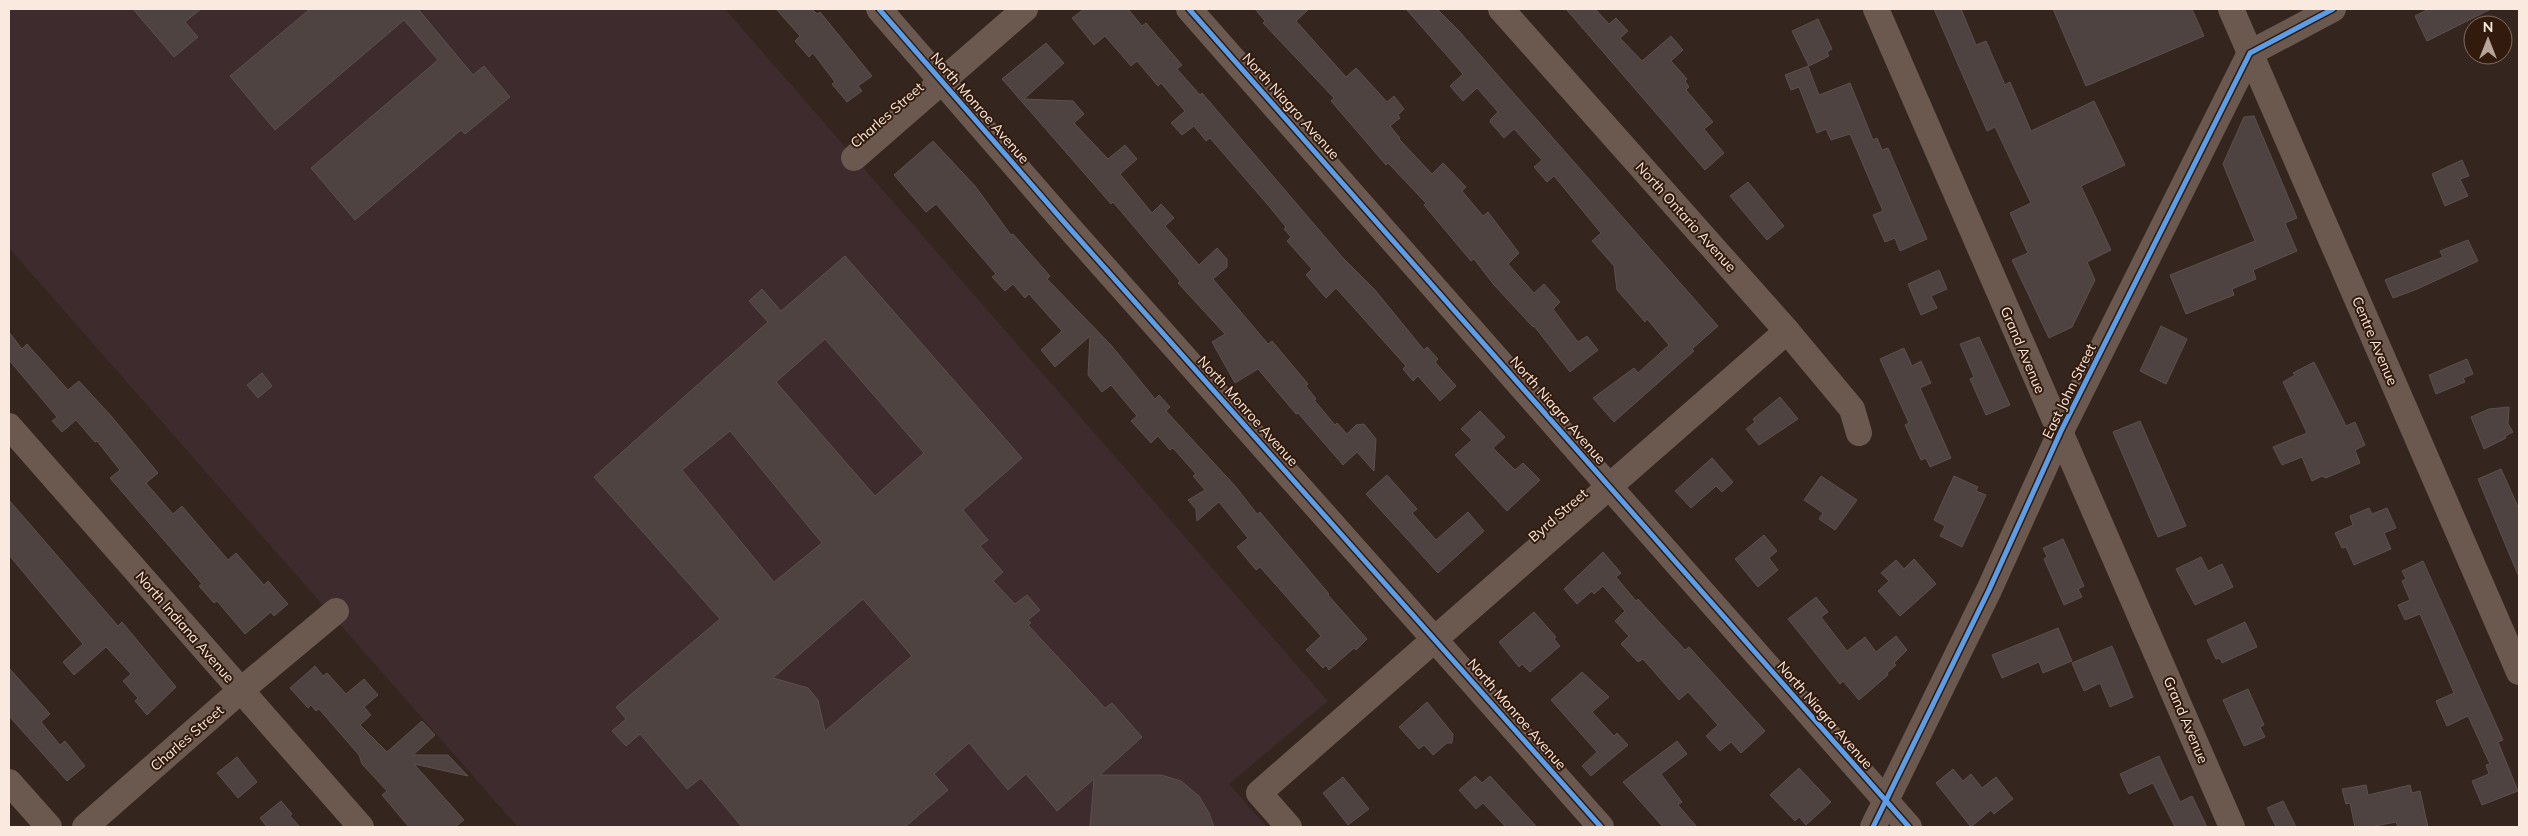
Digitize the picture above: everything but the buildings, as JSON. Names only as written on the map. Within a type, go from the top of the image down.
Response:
[{"type":"street","name":"North Monroe Avenue","points":[[878,9],[1064,222],[1601,827]]},
{"type":"street","name":"Charles Street","points":[[854,158],[1025,9]]},
{"type":"street","name":"North Niagra Avenue","points":[[1190,9],[1909,827]]},
{"type":"street","name":"North Ontario Avenue","points":[[1501,9],[1787,331],[1852,409],[1859,433]]},
{"type":"street","name":"Grand Avenue","points":[[1876,9],[2232,827]]},
{"type":"street","name":"Centre Avenue","points":[[2231,9],[2519,672]]},
{"type":"street","points":[[2250,53],[2333,9]]},
{"type":"street","name":"East John Street","points":[[1873,827],[1990,590],[2060,434],[2250,53]]},
{"type":"street","name":"Byrd Street","points":[[1289,827],[1259,794],[1787,331]]},
{"type":"street","name":"North Indiana Avenue","points":[[9,426],[361,827]]},
{"type":"street","name":"Charles Street","points":[[85,827],[240,691],[336,611]]},
{"type":"street","points":[[9,782],[48,827]]},
{"type":"shaded area","points":[[9,9],[725,9],[1328,701],[1229,784],[1267,827],[518,827],[9,248]]},
{"type":"cycle path","points":[[879,9],[1064,222],[1601,827]]},
{"type":"cycle path","points":[[1189,9],[1909,827]]},
{"type":"cycle path","points":[[1873,827],[1989,590],[2061,431],[2250,53],[2333,9]]}]
